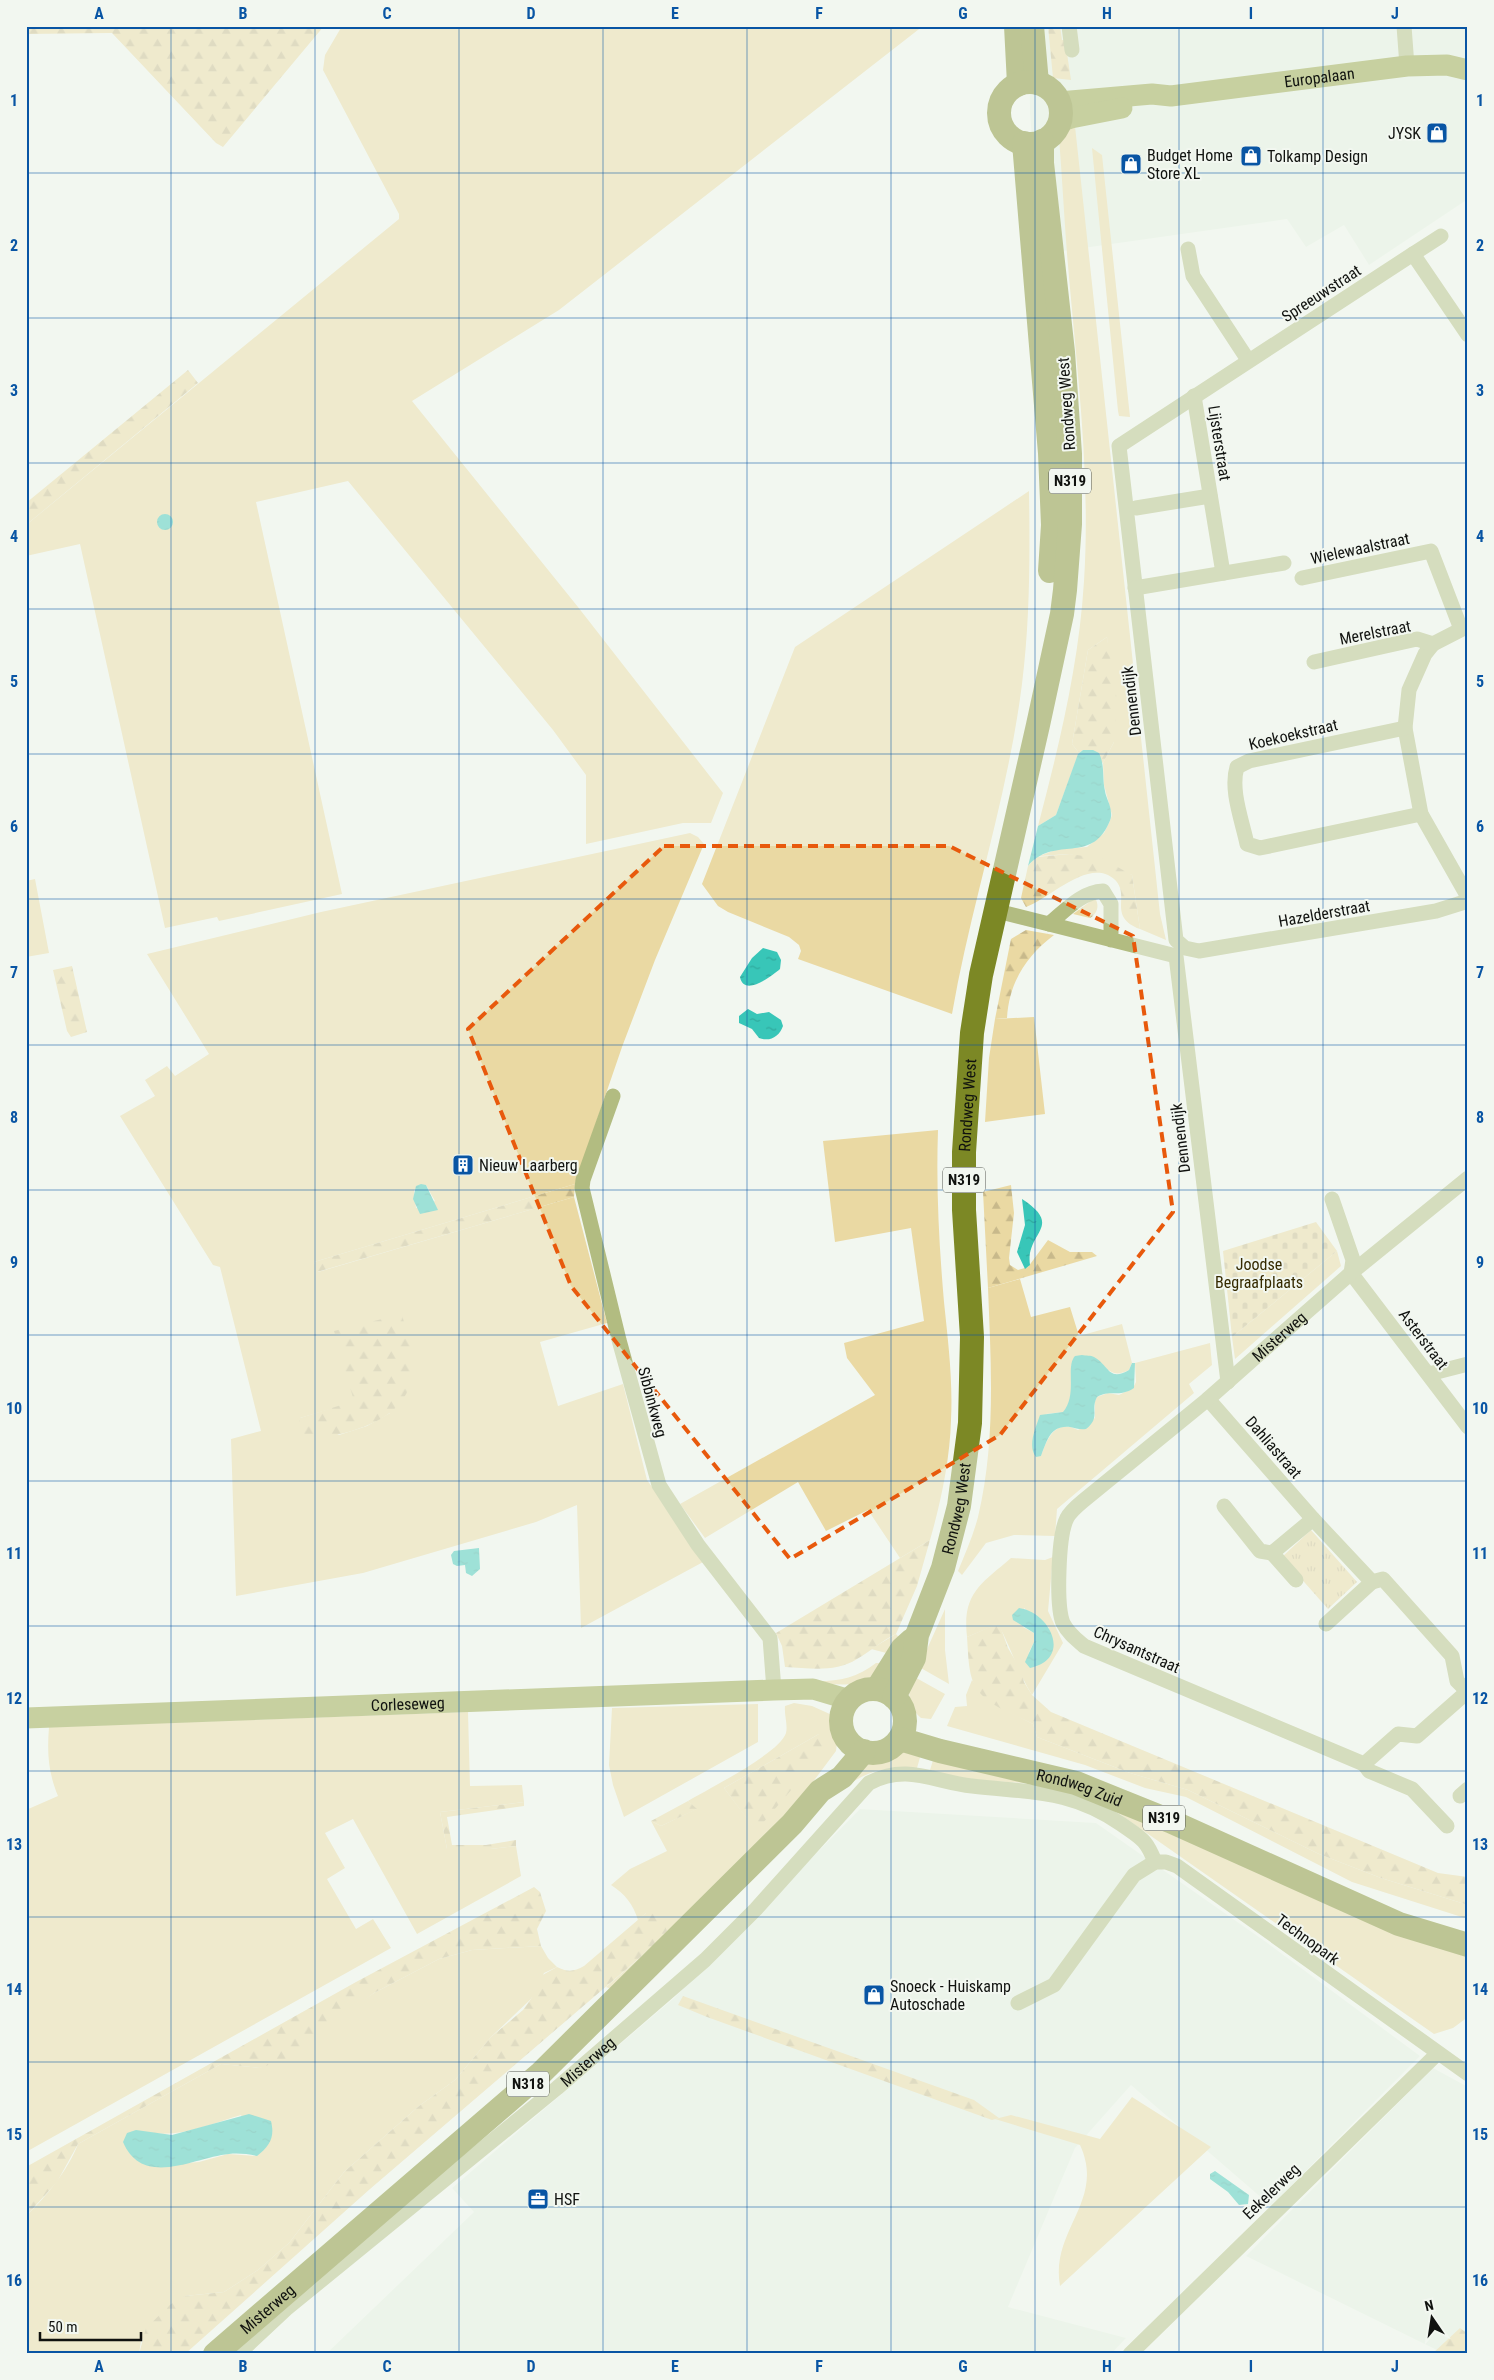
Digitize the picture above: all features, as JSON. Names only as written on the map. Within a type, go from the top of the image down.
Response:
[{"type":"main road","points":[[1016,26],[1028,83]]},
{"type":"main road","points":[[1028,83],[1032,26]]},
{"type":"main road","name":"Europalaan","points":[[1059,112],[1071,118],[1154,102],[1171,96],[1407,66],[1447,65],[1468,70]]},
{"type":"main road","points":[[1028,83],[1046,86],[1059,112],[1050,136],[1033,142],[1007,133],[999,115],[1004,96],[1028,83]]},
{"type":"main road","name":"Rondweg West","points":[[886,1693],[902,1649],[917,1635],[943,1568],[956,1515],[970,1423],[972,1337],[964,1210],[966,1104],[972,1032],[981,975],[997,912],[1062,614],[1070,494],[1070,454],[1063,352],[1042,163],[1033,142]]},
{"type":"main road","name":"Corleseweg","points":[[26,1718],[813,1689],[846,1706]]},
{"type":"main road","points":[[862,1691],[886,1693],[903,1709],[902,1731],[884,1751],[856,1746],[844,1732],[846,1706],[862,1691]]},
{"type":"main road","name":"Rondweg Zuid","points":[[902,1731],[940,1751],[1076,1783],[1170,1821],[1399,1924],[1468,1945]]},
{"type":"main road","name":"Misterweg","points":[[215,2354],[542,2073],[792,1824],[820,1791],[830,1768],[856,1746]]},
{"type":"main road","name":"Rondweg Zuid","points":[[1304,1880],[1468,1932]]},
{"type":"street","points":[[1069,26],[1072,50]]},
{"type":"street","points":[[1404,26],[1407,66]]},
{"type":"street","name":"Spreeuwstraat","points":[[1119,446],[1248,360],[1441,236]]},
{"type":"street","points":[[1188,249],[1193,276],[1248,360]]},
{"type":"street","points":[[1414,254],[1468,335]]},
{"type":"street","name":"Lijsterstraat","points":[[1194,396],[1223,574]]},
{"type":"street","name":"Dennendijk","points":[[1119,446],[1176,940],[1186,948]]},
{"type":"street","name":"Lijsterstraat","points":[[1136,508],[1210,496]]},
{"type":"street","name":"Wielewaalstraat","points":[[1302,578],[1431,550],[1464,628]]},
{"type":"street","points":[[1135,588],[1284,563]]},
{"type":"street","name":"Merelstraat","points":[[1314,662],[1417,639],[1432,644],[1464,628]]},
{"type":"street","points":[[1432,644],[1409,690],[1405,728],[1421,814],[1468,897]]},
{"type":"street","name":"Koekoekstraat","points":[[1405,728],[1249,761],[1237,767],[1234,776],[1235,788],[1246,844],[1260,848],[1421,814]]},
{"type":"street","points":[[1049,924],[1092,891],[1103,891],[1111,904],[1111,940]]},
{"type":"street","name":"Hazelderstraat","points":[[1186,948],[1199,951],[1339,929],[1436,911],[1468,901]]},
{"type":"street","name":"Dennendijk","points":[[997,912],[1176,956],[1228,1382]]},
{"type":"street","name":"Sibbinkweg","points":[[613,1096],[585,1173],[582,1188],[633,1397],[659,1485],[698,1545],[771,1642],[781,1690]]},
{"type":"street","name":"Misterweg","points":[[1208,1398],[1351,1273],[1465,1186]]},
{"type":"street","points":[[1332,1199],[1353,1260],[1351,1273]]},
{"type":"street","name":"Asterstraat","points":[[1351,1273],[1468,1427]]},
{"type":"street","points":[[1429,1374],[1468,1364]]},
{"type":"street","name":"Dahliastraat","points":[[1208,1398],[1313,1519],[1372,1582],[1383,1579],[1452,1656],[1457,1680],[1467,1692]]},
{"type":"street","name":"Chrysantstraat","points":[[1208,1398],[1082,1501],[1067,1516],[1061,1533],[1059,1588],[1062,1620],[1067,1631],[1084,1646],[1364,1764],[1369,1771],[1412,1789],[1446,1826]]},
{"type":"street","points":[[1224,1506],[1260,1551],[1272,1553],[1296,1580]]},
{"type":"street","points":[[1272,1553],[1313,1519]]},
{"type":"street","points":[[1326,1624],[1372,1582]]},
{"type":"street","points":[[1364,1764],[1398,1734],[1417,1736],[1467,1692]]},
{"type":"street","name":"Misterweg","points":[[238,2354],[286,2309],[557,2088],[705,1960],[756,1909],[869,1783],[880,1777],[903,1773],[972,1786],[1031,1790],[1063,1796],[1102,1812],[1147,1843],[1155,1862]]},
{"type":"street","points":[[1018,2003],[1054,1985],[1134,1875],[1155,1862]]},
{"type":"street","name":"Technopark","points":[[1155,1862],[1177,1866],[1437,2054],[1468,2074]]},
{"type":"street","name":"Eekelerweg","points":[[1130,2354],[1437,2054]]},
{"type":"highlighted area","points":[[664,846],[949,846],[1133,936],[1173,1212],[1000,1435],[790,1559],[571,1286],[468,1029]]},
{"type":"shaded area","points":[[1029,26],[1468,26],[1468,199],[1369,265],[1344,225],[1306,247],[1287,219],[1041,254],[1030,113]]},
{"type":"shaded area","points":[[860,1809],[1096,1823],[1266,1942],[1420,2056],[1271,2206],[1131,2085],[1075,2148],[1008,2307],[1126,2338],[1111,2354],[326,2354],[474,2212],[452,2188],[674,1998]]},
{"type":"shaded area","points":[[1433,2068],[1468,2087],[1468,2354],[1445,2354],[1246,2256]]},
{"type":"green space","points":[[26,26],[324,26],[223,147],[216,143],[112,33],[26,34]]},
{"type":"green space","points":[[342,26],[923,26],[559,310],[412,401],[578,607],[723,793],[711,823],[683,823],[586,844],[586,775],[553,730],[348,481],[256,502],[342,894],[219,921],[217,917],[165,928],[80,544],[26,556],[26,525],[399,219],[399,214],[323,70],[325,55]]},
{"type":"green space","points":[[1048,26],[1060,26],[1062,40],[1065,40],[1071,80],[1053,78]]},
{"type":"green space","points":[[1075,126],[1160,914],[1166,940],[1140,929],[1132,875],[1070,854],[1039,856],[1058,849],[1087,847],[1104,833],[1112,815],[1104,785],[1103,763],[1114,742],[1107,637],[1088,650],[1072,744],[1079,753],[1056,815],[1038,826],[1073,674],[1084,581],[1086,499],[1082,417],[1067,254],[1059,137],[1065,131]]},
{"type":"green space","points":[[1092,148],[1102,155],[1130,417],[1119,416],[1118,411]]},
{"type":"green space","points":[[188,370],[198,383],[26,525],[26,503]]},
{"type":"green space","points":[[1029,491],[1027,636],[1016,726],[952,1014],[798,959],[801,951],[799,945],[789,937],[718,906],[702,884],[795,647]]},
{"type":"green space","points":[[1107,637],[1117,701],[1114,742],[1103,763],[1083,750],[1079,753],[1072,744],[1088,650]]},
{"type":"green space","points":[[690,833],[698,837],[704,844],[655,960],[622,1047],[575,1184],[314,1262],[318,1272],[574,1197],[607,1323],[540,1342],[558,1406],[623,1384],[647,1480],[705,1561],[581,1628],[577,1505],[536,1522],[363,1573],[236,1596],[231,1439],[261,1431],[220,1267],[213,1265],[120,1116],[155,1096],[145,1080],[167,1066],[175,1076],[209,1054],[147,954],[321,912]],"holes":[[[426,1185],[435,1201],[416,1208],[414,1190]],[[354,1402],[390,1413],[367,1426],[339,1435],[300,1418]]]},
{"type":"green space","points":[[1070,854],[1103,859],[1132,875],[1140,929],[1130,924],[1124,918],[1119,885],[1114,879],[1104,874],[1093,873],[1081,876],[1026,907],[1021,898],[1028,866],[1036,857]]},
{"type":"green space","points":[[35,879],[49,953],[26,957],[26,881]]},
{"type":"green space","points":[[1095,898],[1097,901],[1096,912],[1090,918],[1073,914]]},
{"type":"green space","points":[[1026,930],[1054,935],[1035,952],[1021,971],[1011,993],[1007,1018],[995,1019],[1011,939]]},
{"type":"green space","points":[[72,966],[87,1032],[71,1037],[67,1031],[53,970]]},
{"type":"green space","points":[[1034,1017],[1045,1114],[985,1122],[989,1058],[995,1019]]},
{"type":"green space","points":[[938,1130],[939,1237],[950,1361],[951,1405],[947,1465],[930,1540],[900,1558],[868,1510],[826,1531],[798,1482],[705,1538],[680,1504],[875,1395],[847,1358],[844,1343],[924,1321],[911,1228],[835,1242],[823,1141]]},
{"type":"green space","points":[[575,1184],[574,1197],[317,1272],[314,1262]]},
{"type":"green space","points":[[1011,1185],[1014,1213],[1009,1258],[1010,1265],[1018,1270],[1028,1267],[1048,1240],[1070,1252],[1092,1252],[1097,1256],[988,1288],[983,1192]]},
{"type":"green space","name":"Joodse Begraafplaats","points":[[1316,1222],[1337,1251],[1232,1337],[1223,1251]]},
{"type":"green space","points":[[1337,1251],[1341,1266],[1235,1359],[1232,1337]]},
{"type":"green space","points":[[1020,1279],[1031,1317],[1070,1307],[1079,1336],[1122,1324],[1132,1363],[1129,1370],[1121,1373],[1111,1372],[1102,1364],[1071,1365],[1070,1401],[1064,1412],[1046,1414],[1041,1456],[1049,1437],[1058,1428],[1070,1427],[1078,1430],[1095,1418],[1095,1401],[1097,1397],[1108,1393],[1119,1395],[1133,1388],[1136,1382],[1135,1363],[1210,1343],[1212,1365],[1189,1384],[1194,1393],[1057,1509],[1055,1536],[1014,1535],[986,1543],[962,1575],[958,1571],[978,1517],[988,1460],[991,1403],[988,1288]]},
{"type":"green space","points":[[402,1314],[411,1350],[413,1371],[409,1389],[400,1403],[388,1414],[358,1429],[307,1441],[299,1422],[300,1418],[354,1401],[334,1331]]},
{"type":"green space","points":[[1311,1530],[1357,1582],[1328,1609],[1282,1557]]},
{"type":"green space","points":[[930,1540],[917,1586],[896,1634],[857,1659],[840,1666],[822,1669],[785,1667],[782,1646],[776,1633]]},
{"type":"green space","points":[[1053,1557],[1048,1611],[1063,1643],[1032,1695],[998,1624],[967,1637],[966,1622],[971,1600],[976,1591],[1011,1558],[1045,1560]],"holes":[[[1024,1608],[1049,1628],[1028,1654],[1034,1642],[1034,1633],[1023,1627]]]},
{"type":"green space","points":[[945,1609],[945,1650],[949,1684],[919,1667]]},
{"type":"green space","points":[[999,1623],[1008,1648],[1021,1670],[1024,1682],[1032,1695],[1051,1712],[1438,1873],[1468,1877],[1468,1905],[1381,1878],[1319,1854],[1188,1790],[1130,1773],[1037,1737],[1033,1724],[989,1701],[976,1688],[972,1679],[967,1637]]},
{"type":"green space","points":[[896,1634],[902,1641],[894,1655],[871,1649]]},
{"type":"green space","points":[[876,1663],[884,1663],[877,1672],[860,1682],[831,1684],[810,1681],[828,1681],[853,1676]]},
{"type":"green space","points":[[911,1675],[945,1694],[931,1719],[921,1718],[913,1709],[909,1693]]},
{"type":"green space","points":[[972,1680],[984,1695],[992,1701],[1033,1724],[1037,1737],[1130,1773],[1188,1790],[1319,1854],[1381,1878],[1468,1905],[1468,1919],[1352,1882],[1186,1797],[1145,1788],[1085,1765],[947,1726],[955,1707],[967,1706],[966,1695]]},
{"type":"green space","points":[[794,1703],[812,1706],[832,1715],[838,1735],[836,1751],[801,1798],[616,1991],[606,1987],[651,1948],[646,1913],[638,1920],[628,1900],[611,1885],[630,1869],[667,1851],[651,1821],[661,1826],[696,1809],[688,1801],[742,1770],[771,1750],[781,1741],[786,1733],[785,1706]],"holes":[[[819,1734],[756,1830],[724,1788]]]},
{"type":"green space","points":[[758,1704],[758,1742],[624,1817],[613,1785],[609,1765],[612,1708]]},
{"type":"green space","points":[[468,1712],[470,1786],[522,1785],[524,1802],[440,1812],[447,1849],[490,1849],[516,1846],[521,1876],[417,1934],[353,1819],[325,1833],[345,1868],[327,1879],[356,1929],[373,1919],[391,1948],[26,2152],[26,1810],[58,1796],[49,1762],[49,1727]]},
{"type":"green space","points":[[819,1734],[825,1746],[823,1753],[756,1831],[724,1788]]},
{"type":"green space","points":[[897,1750],[921,1754],[917,1768],[882,1770],[866,1775],[850,1784],[870,1759],[883,1758]]},
{"type":"green space","points":[[934,1757],[1026,1783],[987,1781],[951,1776],[930,1770]]},
{"type":"green space","points":[[688,1801],[697,1809],[661,1826],[651,1821]]},
{"type":"green space","points":[[524,1802],[524,1806],[447,1817],[452,1845],[486,1845],[516,1840],[516,1846],[490,1849],[447,1849],[440,1812]]},
{"type":"green space","points":[[1111,1808],[1468,1951],[1468,2017],[1453,2028],[1434,2034]]},
{"type":"green space","points":[[534,1887],[540,1892],[546,1911],[537,1929],[541,1946],[472,1950],[439,1959],[374,1993],[347,2013],[304,2052],[260,2068],[221,2064],[78,2144],[57,2182],[26,2216],[26,2167],[356,1982]]},
{"type":"green space","points":[[655,1912],[661,1917],[667,1931],[651,1948],[370,2189],[185,2354],[139,2354],[146,2328],[171,2304],[185,2296],[224,2292],[258,2270],[289,2243],[344,2172],[419,2106],[455,2080],[491,2037],[523,2010],[531,1999],[537,1978],[557,1967],[570,1971],[584,1966],[646,1913]]},
{"type":"green space","points":[[541,1946],[548,1958],[557,1967],[544,1973],[531,1999],[491,2037],[455,2080],[419,2106],[344,2172],[289,2243],[258,2270],[224,2292],[185,2296],[141,2341],[139,2354],[26,2354],[26,2216],[56,2183],[78,2144],[221,2064],[260,2068],[374,1993],[439,1959],[472,1950]],"holes":[[[241,2115],[257,2156],[228,2154],[199,2162],[153,2166],[137,2160],[130,2154],[141,2131],[167,2134],[179,2133]]]},
{"type":"green space","points":[[683,1996],[974,2100],[999,2118],[992,2120],[707,2017],[678,2005]]},
{"type":"green space","points":[[1132,2097],[1211,2147],[1060,2286],[1059,2266],[1063,2248],[1082,2199],[1086,2183],[1086,2165],[1080,2145],[995,2119],[1011,2115],[1100,2139]]},
{"type":"green space","points":[[1460,2328],[1468,2334],[1468,2354],[1432,2354]]},
{"type":"water","points":[[162,514],[168,514],[173,519],[171,528],[162,530],[157,525],[157,519]]},
{"type":"water","points":[[1083,750],[1093,750],[1099,753],[1101,758],[1105,791],[1111,810],[1109,824],[1099,838],[1090,844],[1048,852],[1038,857],[1028,866],[1038,826],[1056,815],[1078,754]]},
{"type":"water","points":[[763,948],[777,952],[781,960],[780,969],[759,983],[747,985],[743,983],[740,977],[752,958]]},
{"type":"water","points":[[748,1009],[757,1014],[769,1012],[781,1020],[783,1026],[779,1033],[770,1039],[759,1038],[752,1029],[739,1023],[739,1016]]},
{"type":"water","points":[[426,1185],[438,1210],[420,1214],[413,1199],[416,1186]]},
{"type":"water","points":[[1022,1199],[1041,1216],[1042,1223],[1030,1254],[1030,1265],[1025,1269],[1017,1252],[1025,1225]]},
{"type":"water","points":[[1075,1356],[1094,1357],[1109,1371],[1117,1374],[1129,1370],[1132,1363],[1135,1363],[1134,1388],[1124,1393],[1106,1394],[1097,1397],[1093,1421],[1086,1429],[1063,1427],[1054,1431],[1050,1435],[1041,1456],[1036,1457],[1033,1453],[1032,1442],[1040,1415],[1063,1412],[1070,1397],[1072,1361]]},
{"type":"water","points":[[479,1548],[480,1569],[472,1576],[466,1573],[465,1565],[457,1566],[453,1564],[451,1555],[454,1551]]},
{"type":"water","points":[[1019,1608],[1030,1611],[1040,1618],[1052,1636],[1054,1646],[1051,1655],[1043,1663],[1030,1668],[1025,1662],[1034,1642],[1034,1633],[1013,1620],[1012,1615]]},
{"type":"water","points":[[249,2114],[271,2121],[272,2136],[270,2141],[257,2156],[229,2154],[171,2167],[156,2167],[143,2164],[132,2156],[123,2142],[127,2133],[136,2130],[172,2135]]},
{"type":"water","points":[[1215,2171],[1249,2195],[1248,2204],[1239,2205],[1228,2192],[1210,2179],[1210,2174]]},
{"type":"place","name":"JYSK","points":[[1437,133]]},
{"type":"place","name":"Tolkamp Design","points":[[1251,156]]},
{"type":"place","name":"Budget Home Store XL","points":[[1131,164]]},
{"type":"place","name":"Nieuw Laarberg","points":[[463,1165]]},
{"type":"place","name":"Snoeck - Huiskamp Autoschade","points":[[874,1995]]},
{"type":"place","name":"HSF","points":[[538,2199]]}]
